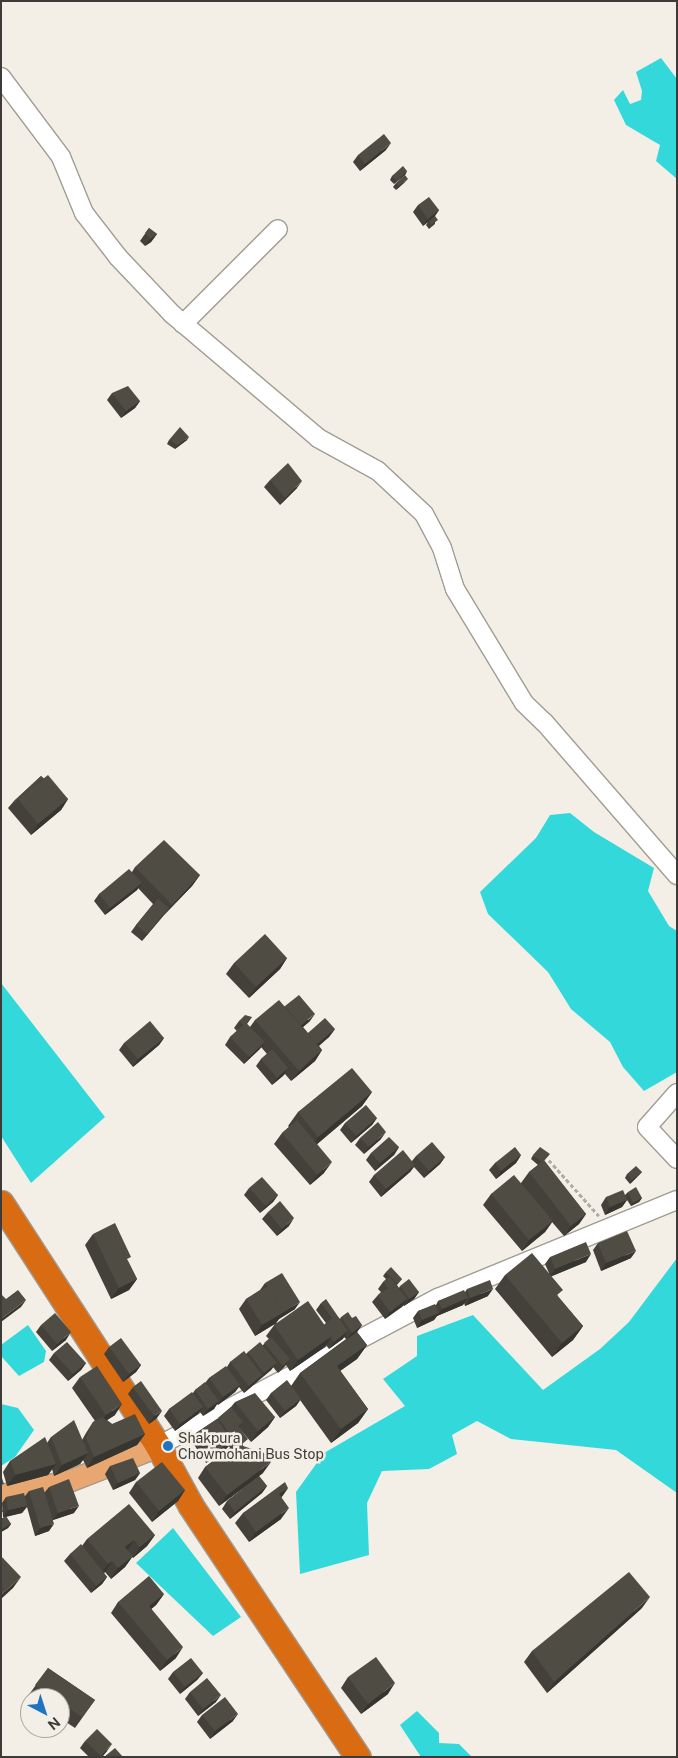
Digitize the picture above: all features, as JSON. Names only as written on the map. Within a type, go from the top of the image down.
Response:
[{"type":"highway","points":[[1,1203],[158,1446],[191,1506],[358,1757]]},
{"type":"main road","points":[[1,1496],[71,1480],[158,1446]]},
{"type":"street","points":[[1,77],[61,157],[84,213],[118,257],[183,324],[318,438],[378,471],[424,514],[442,548],[455,590],[524,703],[544,722],[677,875]]},
{"type":"street","points":[[183,324],[278,229]]},
{"type":"street","points":[[677,1093],[647,1128],[677,1159]]},
{"type":"street","points":[[158,1446],[438,1298],[677,1200]]},
{"type":"path","points":[[549,1160],[610,1228]]},
{"type":"water","points":[[661,58],[677,79],[677,179],[656,161],[660,145],[626,125],[614,100],[623,90],[630,104],[641,100],[642,91],[636,72]]},
{"type":"water","points":[[570,813],[594,832],[654,868],[648,891],[669,926],[677,931],[677,1072],[644,1091],[623,1067],[610,1042],[571,1009],[548,972],[488,914],[480,892],[536,838],[550,815]]},
{"type":"water","points":[[1,983],[105,1117],[31,1183],[1,1136]]},
{"type":"water","points":[[677,1258],[677,1493],[616,1450],[511,1439],[477,1421],[452,1435],[457,1454],[429,1469],[382,1471],[367,1503],[369,1555],[300,1574],[296,1492],[324,1453],[405,1406],[383,1379],[417,1356],[417,1336],[473,1315],[543,1390],[600,1349],[629,1322]]},
{"type":"water","points":[[28,1325],[46,1351],[44,1362],[19,1376],[1,1356],[1,1345]]},
{"type":"water","points":[[1,1404],[18,1408],[34,1430],[15,1457],[1,1466]]},
{"type":"water","points":[[173,1528],[241,1617],[213,1636],[136,1563]]},
{"type":"water","points":[[417,1711],[439,1733],[439,1743],[459,1744],[472,1757],[421,1757],[400,1725]]},
{"type":"building","points":[[384,134],[391,143],[365,164],[358,155]]},
{"type":"building","points":[[403,166],[407,171],[397,181],[392,176]]},
{"type":"building","points":[[405,175],[408,179],[399,186],[396,183]]},
{"type":"building","points":[[429,197],[439,210],[428,219],[418,205]]},
{"type":"building","points":[[435,216],[438,220],[431,225],[429,221]]},
{"type":"building","points":[[149,228],[157,234],[150,239],[145,233]]},
{"type":"building","points":[[128,386],[140,401],[126,411],[112,393]]},
{"type":"building","points":[[180,427],[189,437],[178,445],[169,440]]},
{"type":"building","points":[[288,463],[302,481],[285,498],[270,480]]},
{"type":"building","points":[[48,775],[68,799],[38,824],[18,799]]},
{"type":"building","points":[[41,776],[43,778],[15,803],[14,801]]},
{"type":"building","points":[[164,840],[200,875],[172,905],[135,867]]},
{"type":"building","points":[[129,869],[142,883],[110,908],[99,894]]},
{"type":"building","points":[[158,899],[169,908],[147,934],[136,925]]},
{"type":"building","points":[[265,934],[287,958],[256,987],[234,963]]},
{"type":"building","points":[[299,995],[315,1014],[301,1025],[285,1006]]},
{"type":"building","points":[[279,1000],[322,1050],[299,1071],[255,1020]]},
{"type":"building","points":[[245,1015],[252,1017],[246,1023],[265,1042],[249,1057],[230,1037],[243,1025],[239,1021]]},
{"type":"building","points":[[325,1018],[335,1029],[317,1044],[308,1033]]},
{"type":"building","points":[[150,1021],[164,1038],[138,1059],[124,1043]]},
{"type":"building","points":[[272,1049],[288,1068],[277,1078],[261,1059]]},
{"type":"building","points":[[352,1068],[372,1092],[318,1137],[298,1112]]},
{"type":"building","points":[[366,1105],[377,1118],[356,1136],[345,1123]]},
{"type":"building","points":[[297,1120],[332,1162],[317,1175],[282,1133]]},
{"type":"building","points":[[378,1122],[386,1132],[369,1147],[360,1138]]},
{"type":"building","points":[[389,1137],[399,1147],[380,1163],[371,1153]]},
{"type":"building","points":[[432,1142],[445,1157],[429,1171],[416,1156]]},
{"type":"building","points":[[515,1147],[521,1155],[501,1171],[495,1163]]},
{"type":"building","points":[[540,1147],[550,1154],[542,1162],[533,1155]]},
{"type":"building","points":[[403,1150],[415,1165],[386,1189],[374,1175]]},
{"type":"building","points":[[544,1160],[586,1214],[571,1226],[529,1172]]},
{"type":"building","points":[[636,1166],[642,1172],[632,1180],[627,1174]]},
{"type":"building","points":[[514,1175],[553,1221],[529,1240],[491,1194]]},
{"type":"building","points":[[262,1177],[278,1195],[266,1206],[249,1188]]},
{"type":"building","points":[[636,1187],[642,1198],[633,1203],[628,1192]]},
{"type":"building","points":[[623,1190],[627,1200],[610,1207],[606,1197]]},
{"type":"building","points":[[280,1201],[294,1218],[282,1229],[268,1212]]},
{"type":"building","points":[[115,1223],[131,1257],[127,1259],[137,1279],[119,1288],[93,1234]]},
{"type":"building","points":[[627,1231],[636,1251],[606,1263],[598,1243]]},
{"type":"building","points":[[586,1242],[591,1254],[555,1269],[550,1257]]},
{"type":"building","points":[[532,1253],[563,1290],[557,1295],[583,1326],[562,1343],[505,1275]]},
{"type":"building","points":[[391,1267],[402,1279],[397,1284],[386,1272]]},
{"type":"building","points":[[282,1273],[300,1302],[284,1312],[265,1283]]},
{"type":"building","points":[[390,1277],[407,1299],[390,1312],[378,1295],[388,1288],[383,1282]]},
{"type":"building","points":[[409,1279],[419,1292],[409,1299],[400,1286]]},
{"type":"building","points":[[490,1280],[493,1289],[470,1298],[467,1289]]},
{"type":"building","points":[[268,1286],[284,1312],[262,1325],[246,1299]]},
{"type":"building","points":[[18,1290],[26,1300],[1,1319],[1,1294],[6,1299]]},
{"type":"building","points":[[464,1290],[468,1298],[442,1309],[438,1301]]},
{"type":"building","points":[[326,1299],[348,1331],[334,1342],[324,1325],[332,1318],[321,1303]]},
{"type":"building","points":[[308,1301],[332,1336],[298,1360],[274,1325]]},
{"type":"building","points":[[435,1304],[439,1313],[422,1320],[418,1311]]},
{"type":"building","points":[[348,1312],[352,1318],[356,1316],[362,1325],[352,1333],[341,1317]]},
{"type":"building","points":[[55,1313],[71,1332],[57,1344],[41,1325]]},
{"type":"building","points":[[357,1332],[367,1345],[337,1366],[368,1409],[341,1429],[300,1373]]},
{"type":"building","points":[[271,1337],[290,1359],[283,1366],[264,1343]]},
{"type":"building","points":[[121,1338],[141,1365],[129,1374],[109,1347]]},
{"type":"building","points":[[67,1342],[86,1363],[73,1374],[54,1353]]},
{"type":"building","points":[[260,1342],[277,1363],[264,1373],[248,1352]]},
{"type":"building","points":[[244,1351],[262,1375],[249,1386],[230,1362]]},
{"type":"building","points":[[97,1366],[122,1404],[106,1415],[80,1377]]},
{"type":"building","points":[[226,1366],[240,1385],[223,1397],[209,1378]]},
{"type":"building","points":[[287,1380],[301,1399],[285,1411],[271,1393]]},
{"type":"building","points":[[141,1381],[162,1411],[154,1416],[133,1387]]},
{"type":"building","points":[[205,1382],[219,1401],[208,1409],[195,1390]]},
{"type":"building","points":[[192,1392],[203,1407],[180,1424],[169,1409]]},
{"type":"building","points":[[255,1393],[275,1417],[258,1431],[235,1402]]},
{"type":"building","points":[[231,1407],[243,1422],[238,1426],[248,1439],[241,1445],[238,1444],[218,1418]]},
{"type":"building","points":[[135,1414],[145,1434],[94,1457],[86,1438],[93,1422],[102,1417],[112,1424]]},
{"type":"building","points":[[217,1419],[232,1441],[211,1455],[196,1433]]},
{"type":"building","points":[[74,1420],[88,1453],[62,1465],[51,1437]]},
{"type":"building","points":[[45,1437],[56,1464],[15,1475],[10,1461]]},
{"type":"building","points":[[237,1444],[264,1453],[271,1462],[227,1495],[205,1467]]},
{"type":"building","points":[[133,1458],[140,1473],[118,1483],[110,1466]]},
{"type":"building","points":[[162,1462],[185,1490],[159,1511],[136,1482]]},
{"type":"building","points":[[259,1476],[267,1486],[235,1512],[227,1501]]},
{"type":"building","points":[[69,1479],[79,1506],[58,1513],[49,1487]]},
{"type":"building","points":[[285,1482],[288,1488],[279,1494],[289,1508],[256,1532],[243,1513]]},
{"type":"building","points":[[43,1487],[54,1524],[40,1528],[29,1491]]},
{"type":"building","points":[[24,1493],[27,1506],[8,1510],[6,1497]]},
{"type":"building","points":[[129,1504],[155,1535],[140,1547],[134,1540],[125,1547],[133,1556],[118,1568],[112,1561],[108,1564],[87,1539]]},
{"type":"building","points":[[6,1516],[11,1524],[2,1529],[1,1519]]},
{"type":"building","points":[[81,1544],[107,1577],[96,1586],[70,1554]]},
{"type":"building","points":[[1,1556],[21,1577],[1,1595]]},
{"type":"building","points":[[629,1572],[650,1597],[554,1682],[532,1651]]},
{"type":"building","points":[[149,1576],[164,1594],[149,1606],[183,1647],[167,1660],[118,1602]]},
{"type":"building","points":[[376,1657],[395,1683],[368,1704],[348,1677]]},
{"type":"building","points":[[191,1658],[203,1673],[185,1687],[173,1672]]},
{"type":"building","points":[[48,1668],[95,1700],[82,1717],[70,1709],[70,1688],[39,1688],[35,1685]]},
{"type":"building","points":[[207,1678],[221,1695],[203,1709],[190,1692]]},
{"type":"building","points":[[225,1697],[238,1714],[215,1731],[202,1715]]},
{"type":"building","points":[[97,1729],[112,1744],[101,1756],[85,1741]]},
{"type":"building","points":[[115,1748],[123,1757],[104,1757]]},
{"type":"place","name":"Shakpura Chowmohani Bus Stop","points":[[168,1446]]}]
